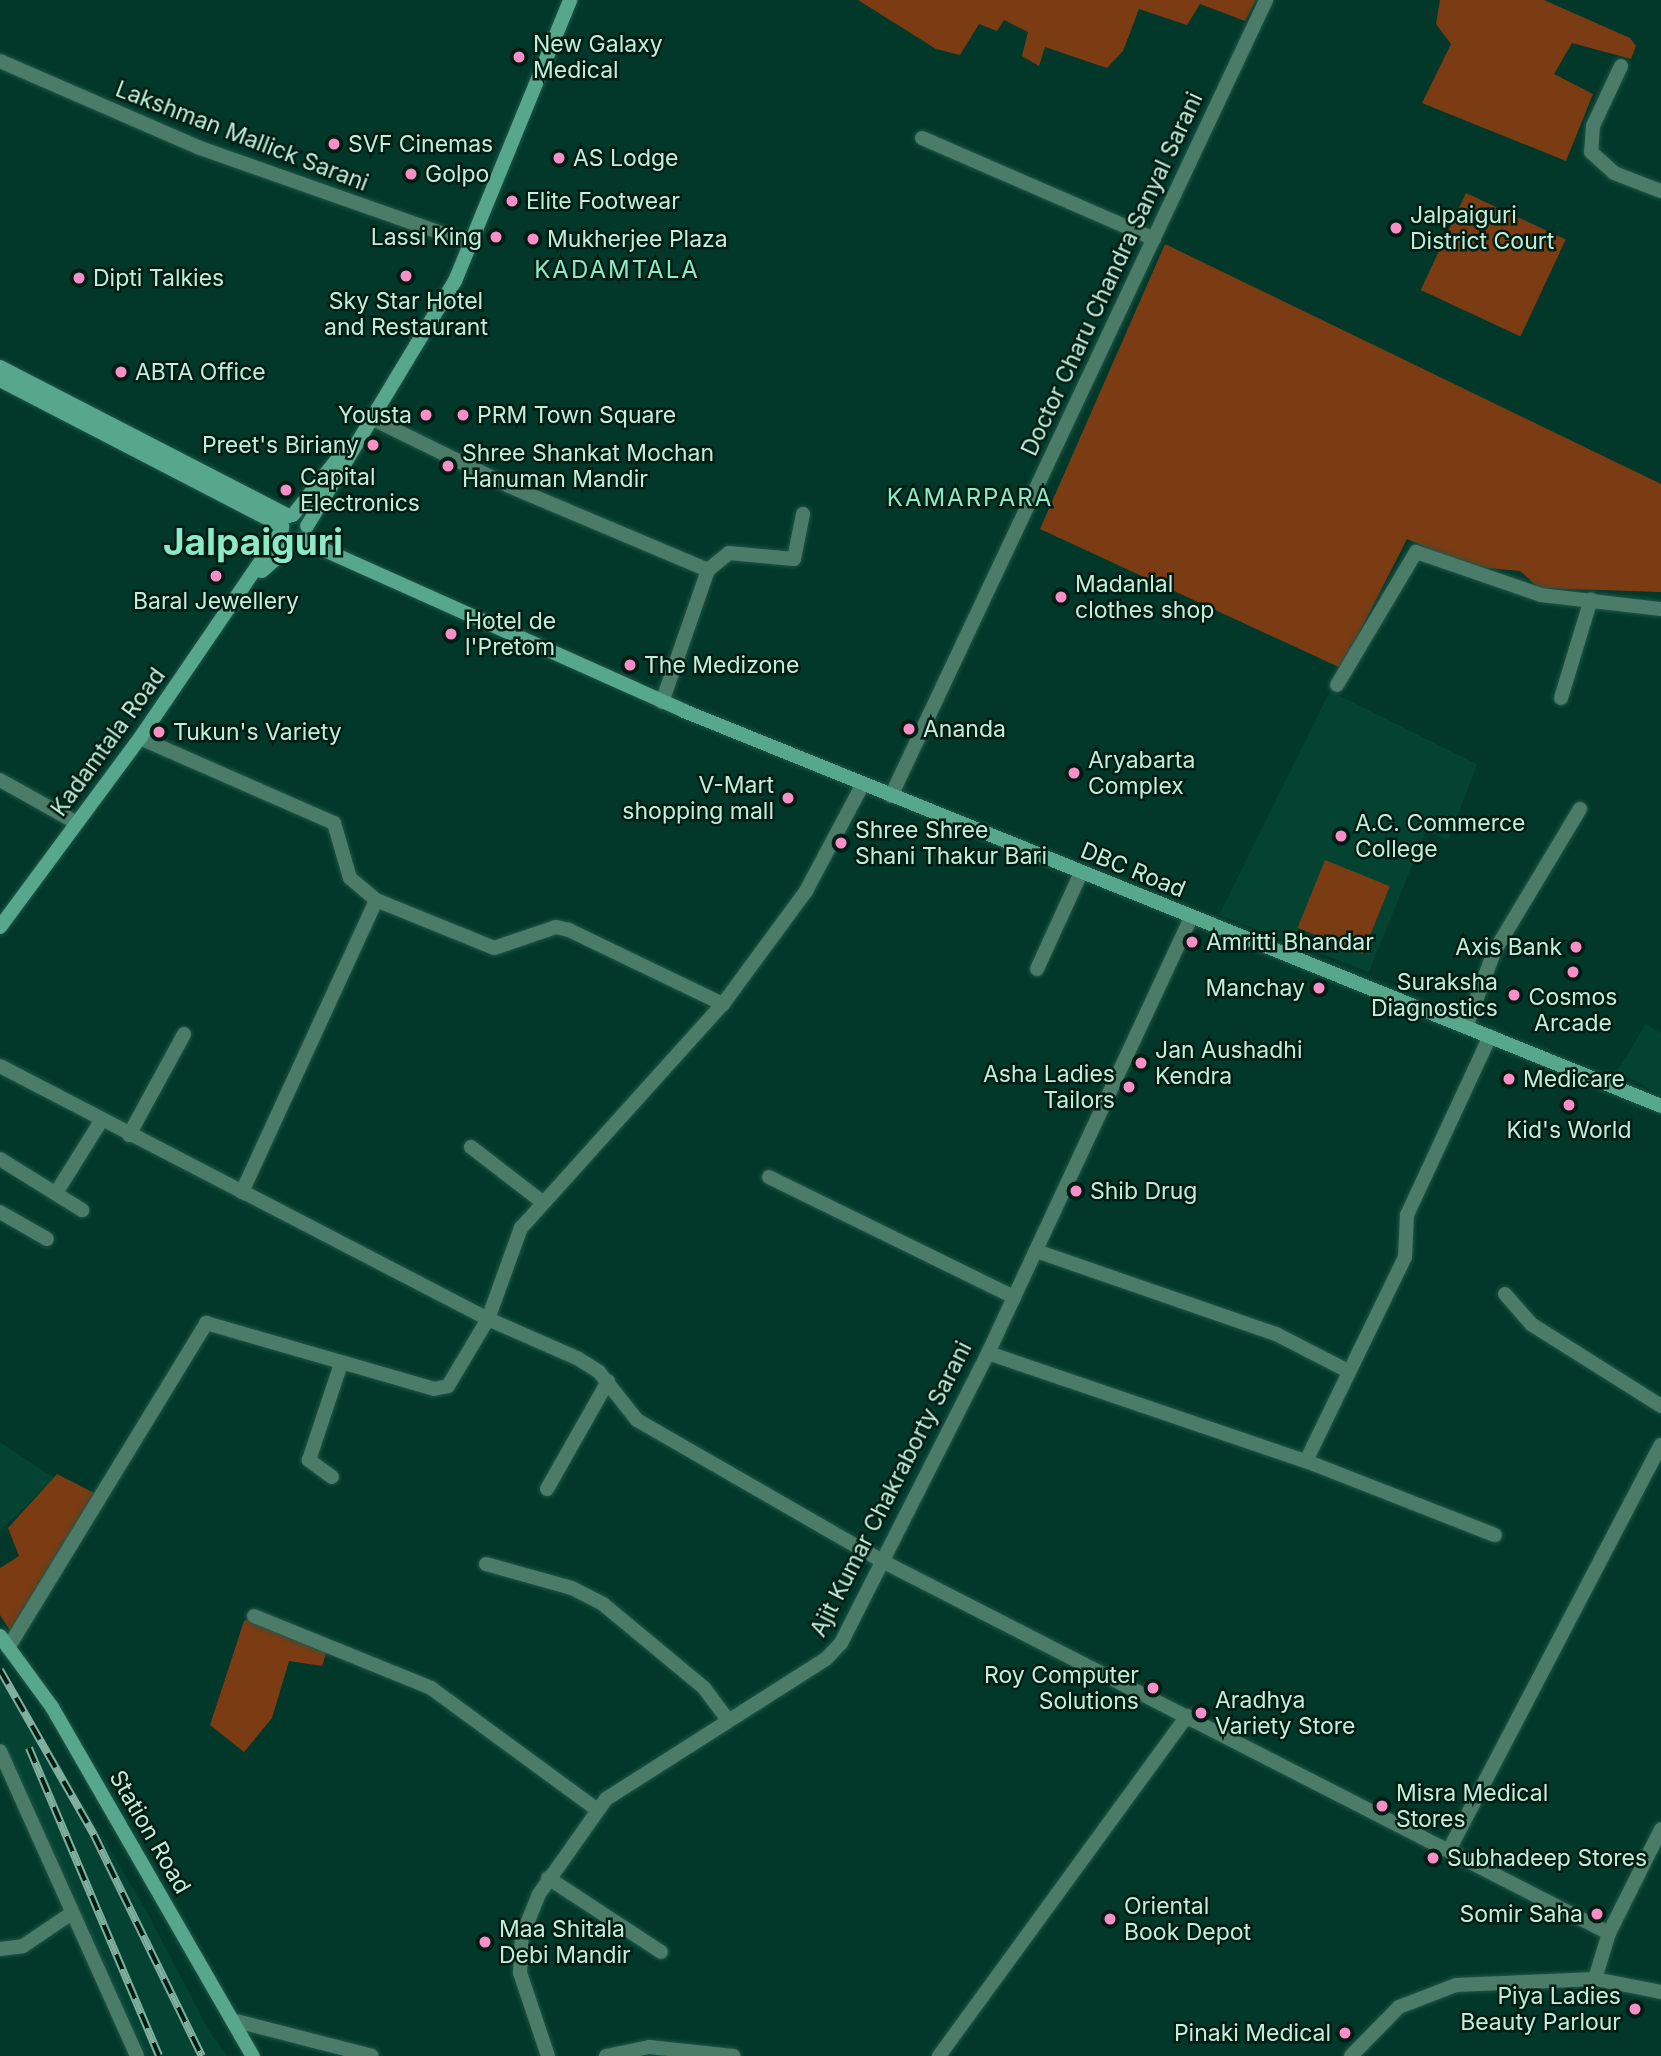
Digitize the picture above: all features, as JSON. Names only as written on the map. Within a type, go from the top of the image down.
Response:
[{"type":"street","name":"Kadamtala Road","points":[[250,582],[303,534],[472,244],[570,0]]},
{"type":"street","name":"Doctor Charu Chandra Sanyal Sarani","points":[[891,796],[1266,0]]},
{"type":"street","name":"Lakshman Mallick Sarani","points":[[0,61],[200,148],[472,244]]},
{"type":"street","points":[[1621,66],[1593,127],[1591,152],[1614,173],[1661,191]]},
{"type":"street","points":[[922,138],[1154,239]]},
{"type":"street","points":[[0,367],[287,522],[303,534]]},
{"type":"street","points":[[0,380],[287,522],[303,534]]},
{"type":"street","name":"Kadamtala Road","points":[[0,927],[140,738],[250,582],[287,522],[371,418]]},
{"type":"street","points":[[371,418],[509,486],[708,570]]},
{"type":"street","points":[[662,702],[708,570],[729,553],[794,559],[803,514]]},
{"type":"street","name":"DBC Road","points":[[303,534],[662,702],[1661,1106]]},
{"type":"street","points":[[1337,685],[1416,552],[1541,594],[1661,609]]},
{"type":"street","points":[[1561,698],[1591,599]]},
{"type":"street","points":[[140,738],[334,823],[350,878],[376,900],[494,948],[556,926],[723,1004]]},
{"type":"street","points":[[0,780],[77,823]]},
{"type":"street","points":[[4,1642],[206,1323],[341,1364],[443,1390],[488,1319],[513,1243],[541,1201],[723,1004],[806,891],[863,784]]},
{"type":"street","points":[[1466,1027],[1494,952],[1580,809]]},
{"type":"street","points":[[1037,969],[1081,873]]},
{"type":"street","points":[[242,1192],[376,900]]},
{"type":"street","name":"Ajit Kumar Chakraborty Sarani","points":[[548,2056],[519,1951],[548,1878],[595,1808],[831,1655],[988,1353],[1191,918]]},
{"type":"street","points":[[129,1135],[184,1034]]},
{"type":"street","points":[[1306,1461],[1405,1257],[1407,1214],[1490,1036]]},
{"type":"street","points":[[0,1066],[101,1121],[488,1319],[578,1358],[608,1381],[637,1420],[882,1560],[1609,1933]]},
{"type":"street","points":[[56,1194],[101,1121]]},
{"type":"street","points":[[471,1147],[541,1201]]},
{"type":"street","points":[[0,1158],[82,1210]]},
{"type":"street","points":[[769,1177],[1014,1297]]},
{"type":"street","points":[[0,1212],[47,1239]]},
{"type":"street","points":[[1036,1251],[1276,1334],[1348,1371]]},
{"type":"street","points":[[1505,1294],[1531,1324],[1661,1406]]},
{"type":"street","points":[[988,1353],[1306,1461],[1495,1535]]},
{"type":"street","points":[[332,1477],[309,1460],[341,1364]]},
{"type":"street","points":[[547,1489],[608,1381]]},
{"type":"street","points":[[1449,1850],[1661,1445]]},
{"type":"street","points":[[486,1564],[572,1588],[603,1604],[704,1688],[727,1720]]},
{"type":"street","points":[[254,1616],[430,1688],[595,1808]]},
{"type":"street","name":"Station Road","points":[[4,1642],[52,1707],[236,2021],[253,2056]]},
{"type":"street","points":[[939,2056],[1066,1874],[1187,1716]]},
{"type":"street","points":[[0,1751],[137,2056]]},
{"type":"street","points":[[1595,1979],[1609,1933],[1661,1829]]},
{"type":"street","points":[[548,1878],[661,1952]]},
{"type":"street","points":[[0,1949],[23,1946],[72,1913]]},
{"type":"street","points":[[1351,2056],[1386,2017],[1436,1989],[1595,1979],[1661,1992]]},
{"type":"street","points":[[236,2021],[372,2056]]},
{"type":"street","points":[[607,2056],[649,2046],[734,2056]]},
{"type":"shaded area","points":[[858,0],[1256,0],[1245,21],[1200,4],[1187,25],[1139,9],[1123,51],[1107,68],[1045,47],[1039,66],[1022,56],[1028,32],[1004,20],[997,31],[979,24],[960,55],[936,49]]},
{"type":"shaded area","points":[[1440,0],[1544,0],[1630,38],[1636,46],[1631,59],[1572,43],[1554,74],[1593,94],[1566,161],[1422,103],[1451,44],[1436,24]]},
{"type":"shaded area","points":[[1466,193],[1566,239],[1520,336],[1421,290]]},
{"type":"shaded area","points":[[1165,244],[1661,484],[1661,592],[1539,588],[1520,571],[1468,566],[1407,539],[1341,668],[1040,529]]},
{"type":"shaded area","name":"A.C. Commerce College","points":[[1330,691],[1477,764],[1448,841],[1426,831],[1369,972],[1219,915]]},
{"type":"shaded area","points":[[1325,860],[1390,886],[1363,954],[1298,928]]},
{"type":"shaded area","points":[[1646,1024],[1661,1033],[1661,1095],[1617,1071]]},
{"type":"shaded area","points":[[0,1442],[54,1478],[0,1531]]},
{"type":"shaded area","points":[[57,1474],[98,1495],[13,1635],[0,1615],[0,1568],[19,1556],[8,1528]]},
{"type":"shaded area","points":[[250,1618],[327,1651],[322,1666],[289,1661],[272,1718],[244,1752],[210,1725],[244,1621]]},
{"type":"shaded area","points":[[0,1664],[148,1914],[209,2031],[227,2056],[146,2056],[0,1738]]},
{"type":"railway","points":[[0,1670],[94,1835],[202,2056]]},
{"type":"railway","points":[[29,1748],[159,2056]]},
{"type":"place","name":"New Galaxy Medical","points":[[519,57]]},
{"type":"place","name":"SVF Cinemas","points":[[334,144]]},
{"type":"place","name":"AS Lodge","points":[[559,158]]},
{"type":"place","name":"Golpo","points":[[411,174]]},
{"type":"place","name":"Elite Footwear","points":[[512,201]]},
{"type":"place","name":"Jalpaiguri District Court","points":[[1396,228]]},
{"type":"place","name":"Lassi King","points":[[496,237]]},
{"type":"place","name":"Mukherjee Plaza","points":[[533,239]]},
{"type":"place","name":"Sky Star Hotel and Restaurant","points":[[406,276]]},
{"type":"place","name":"Dipti Talkies","points":[[79,278]]},
{"type":"place","name":"ABTA Office","points":[[121,372]]},
{"type":"place","name":"Yousta","points":[[426,415]]},
{"type":"place","name":"PRM Town Square","points":[[463,415]]},
{"type":"place","name":"Preet's Biriany","points":[[373,445]]},
{"type":"place","name":"Shree Shankat Mochan Hanuman Mandir","points":[[448,466]]},
{"type":"place","name":"Capital Electronics","points":[[286,490]]},
{"type":"place","name":"Baral Jewellery","points":[[216,576]]},
{"type":"place","name":"Madanlal clothes shop","points":[[1061,597]]},
{"type":"place","name":"Hotel de l'Pretom","points":[[451,634]]},
{"type":"place","name":"The Medizone","points":[[630,665]]},
{"type":"place","name":"Ananda","points":[[909,729]]},
{"type":"place","name":"Tukun's Variety","points":[[159,732]]},
{"type":"place","name":"Aryabarta Complex","points":[[1074,773]]},
{"type":"place","name":"V-Mart shopping mall","points":[[788,798]]},
{"type":"place","name":"A.C. Commerce College","points":[[1341,836]]},
{"type":"place","name":"Shree Shree Shani Thakur Bari","points":[[841,843]]},
{"type":"place","name":"Amritti Bhandar","points":[[1192,942]]},
{"type":"place","name":"Axis Bank","points":[[1576,947]]},
{"type":"place","name":"Cosmos Arcade","points":[[1573,972]]},
{"type":"place","name":"Manchay","points":[[1319,988]]},
{"type":"place","name":"Suraksha Diagnostics","points":[[1514,995]]},
{"type":"place","name":"Jan Aushadhi Kendra","points":[[1141,1063]]},
{"type":"place","name":"Medicare","points":[[1509,1079]]},
{"type":"place","name":"Asha Ladies Tailors","points":[[1129,1087]]},
{"type":"place","name":"Kid's World","points":[[1569,1105]]},
{"type":"place","name":"Shib Drug","points":[[1076,1191]]},
{"type":"place","name":"Roy Computer Solutions","points":[[1153,1688]]},
{"type":"place","name":"Aradhya Variety Store","points":[[1201,1713]]},
{"type":"place","name":"Misra Medical Stores","points":[[1382,1806]]},
{"type":"place","name":"Subhadeep Stores","points":[[1433,1858]]},
{"type":"place","name":"Somir Saha","points":[[1597,1914]]},
{"type":"place","name":"Oriental Book Depot","points":[[1110,1919]]},
{"type":"place","name":"Maa Shitala Debi Mandir","points":[[485,1942]]},
{"type":"place","name":"Piya Ladies Beauty Parlour","points":[[1635,2009]]},
{"type":"place","name":"Pinaki Medical","points":[[1345,2033]]},
{"type":"district","name":"KADAMTALA","points":[[617,270]]},
{"type":"district","name":"KAMARPARA","points":[[970,498]]},
{"type":"district","name":"Jalpaiguri","points":[[253,542]]}]
